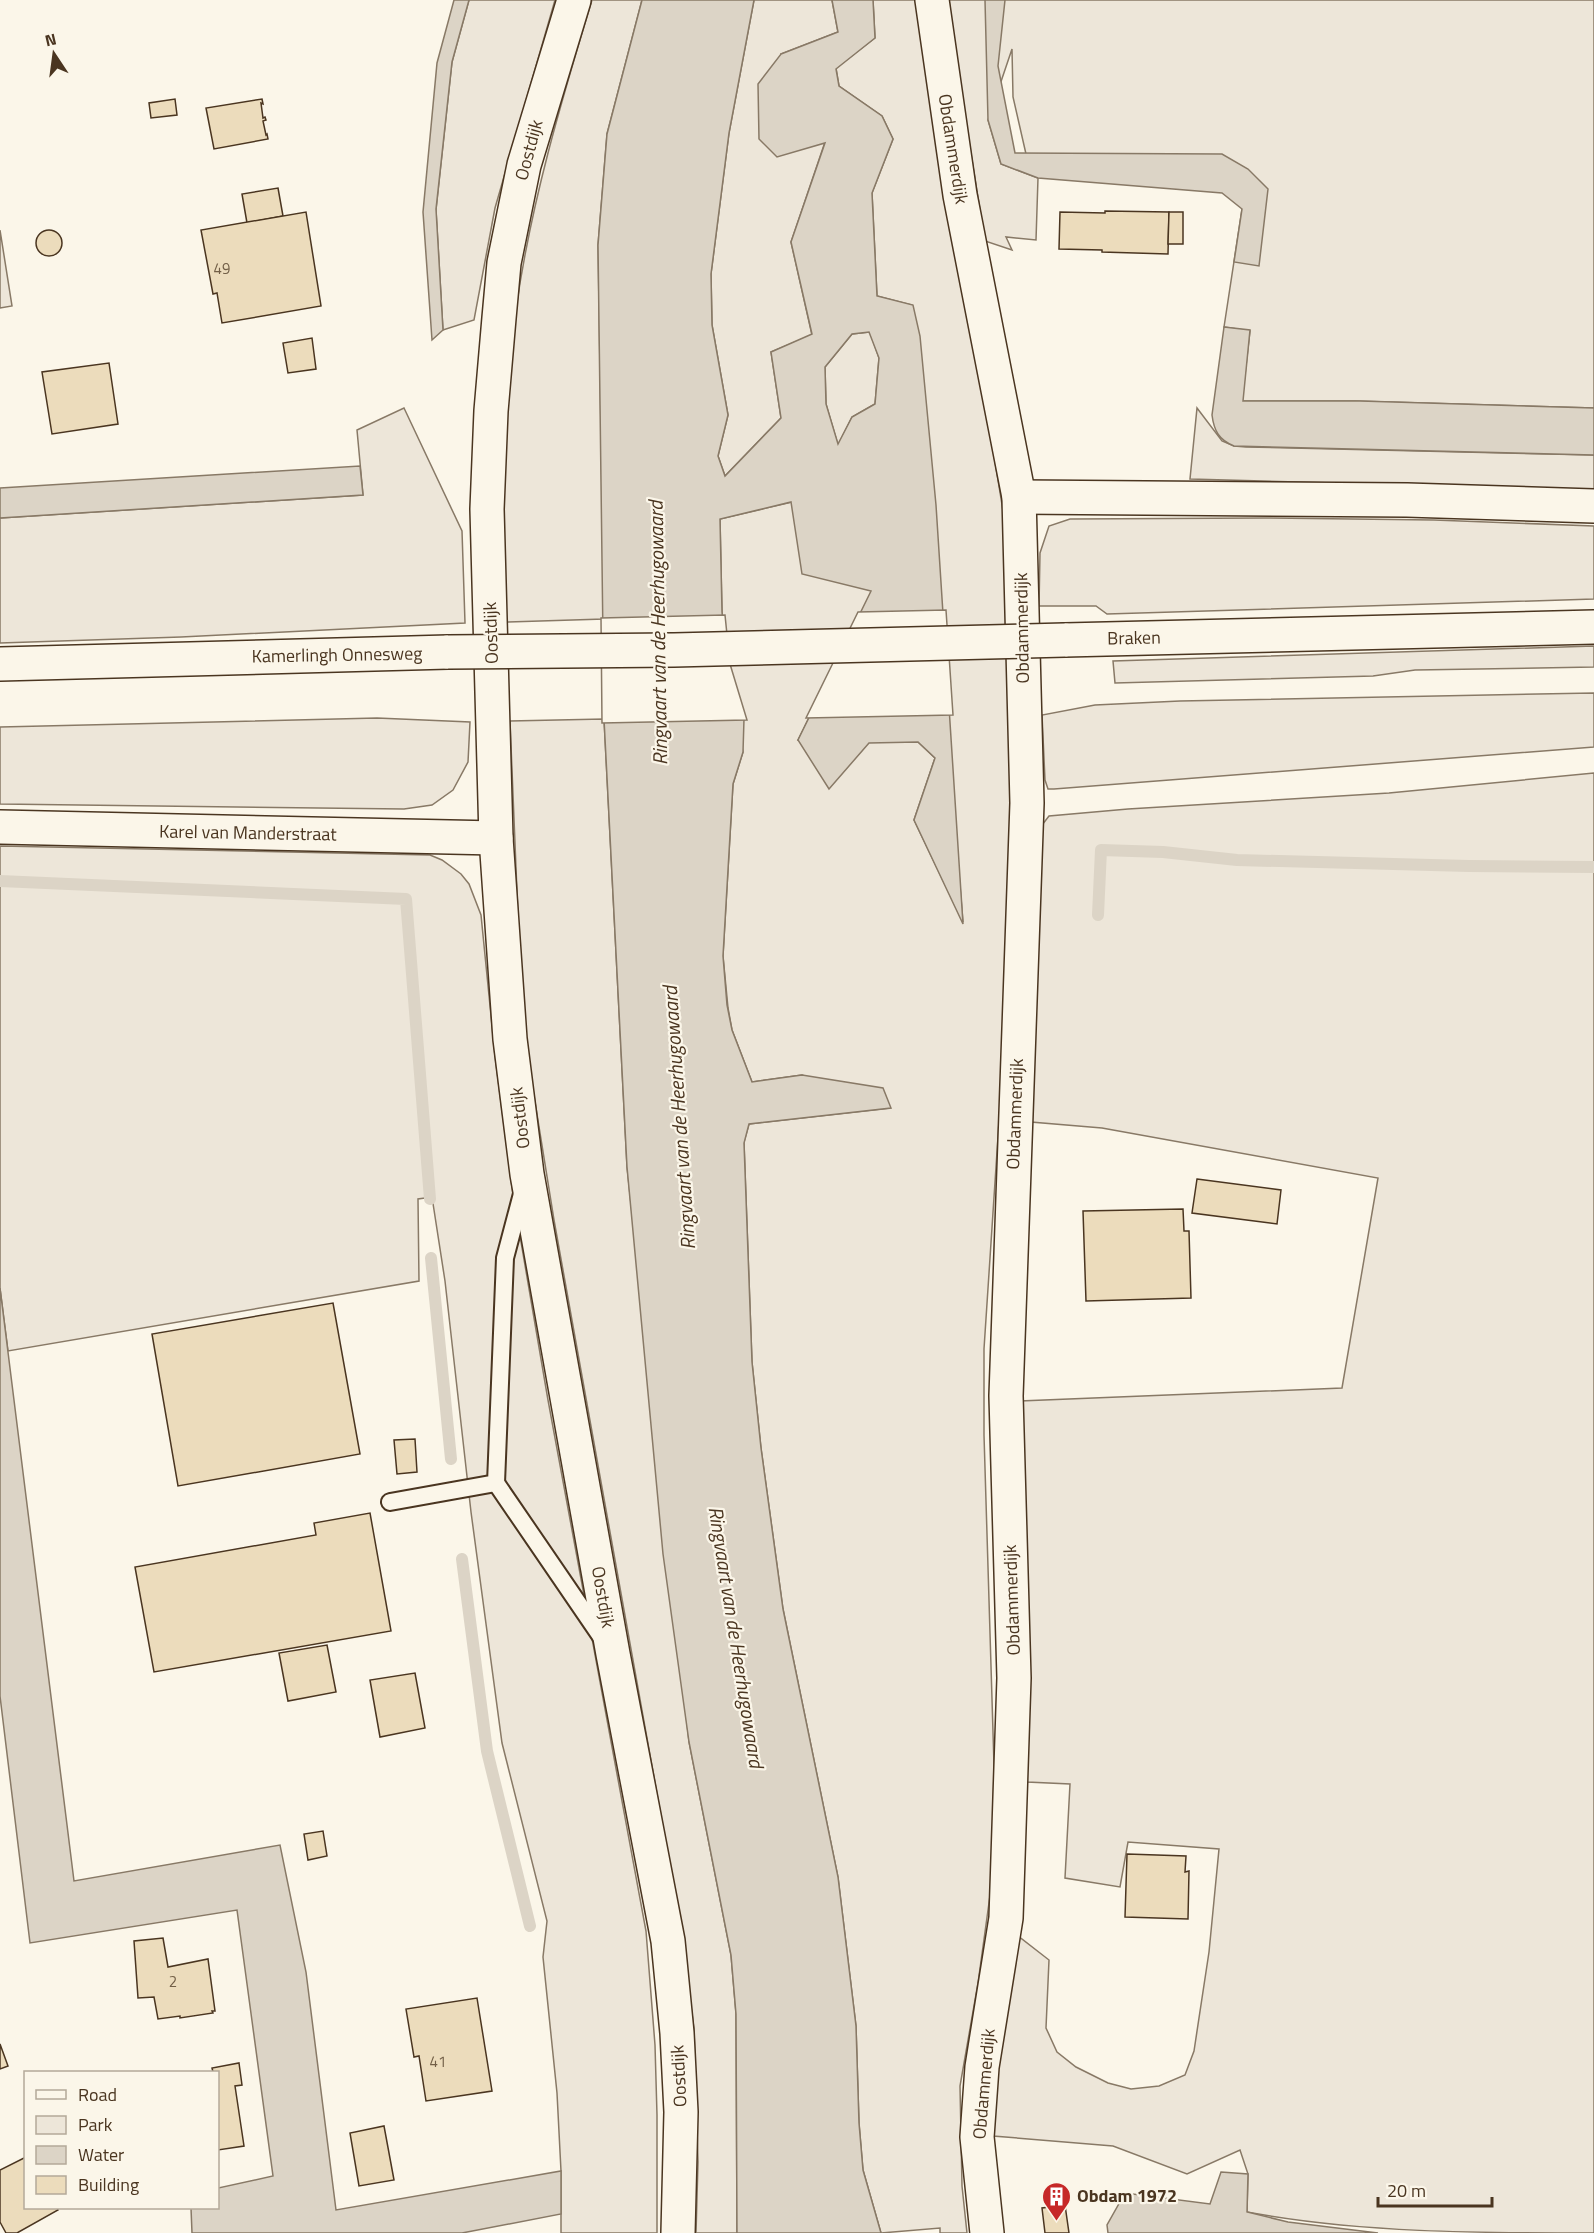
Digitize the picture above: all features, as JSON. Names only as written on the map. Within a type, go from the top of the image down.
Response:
[{"type":"street","name":"Oostdijk","points":[[574,0],[524,165],[504,263],[491,411],[487,508],[496,837],[510,1039],[527,1174],[613,1654],[668,1941],[681,2112],[678,2233]]},
{"type":"street","name":"Obdammerdijk","points":[[933,0],[960,195],[1019,497],[1027,803],[1006,1396],[1014,1678],[1006,1918],[982,2067],[977,2137],[987,2233]]},
{"type":"street","points":[[1019,497],[1407,500],[1594,506]]},
{"type":"street","name":"Braken","points":[[674,650],[1594,627]]},
{"type":"street","name":"Kamerlingh Onnesweg","points":[[0,664],[448,652],[674,650]]},
{"type":"street","name":"Karel van Manderstraat","points":[[0,827],[496,837]]},
{"type":"lane","points":[[527,1174],[505,1258],[496,1483],[613,1654]]},
{"type":"lane","points":[[390,1502],[496,1483]]},
{"type":"green space","points":[[469,0],[555,0],[495,208],[474,320],[443,330],[436,210],[452,62]]},
{"type":"green space","points":[[592,0],[642,0],[607,134],[598,245],[604,619],[506,622],[503,465],[507,387],[516,309],[538,192]]},
{"type":"green space","points":[[754,0],[832,0],[838,32],[781,54],[825,142],[791,242],[812,335],[771,352],[781,418],[725,476],[718,456],[728,415],[712,325],[711,274],[729,133]]},
{"type":"green space","points":[[873,0],[920,0],[1005,523],[1015,836],[984,1349],[984,1435],[994,1765],[992,1881],[978,1983],[960,2086],[962,2186],[967,2233],[940,2233],[940,2228],[881,2233],[863,2170],[856,2026],[838,1877],[783,1609],[752,1362],[744,1142],[749,1124],[890,1108],[802,1075],[752,1082],[732,1030],[723,956],[733,784],[743,752],[727,664],[722,612],[720,519],[792,502],[872,591],[798,740],[918,742],[935,758],[914,820],[963,922],[912,305],[877,296],[872,193],[893,139],[882,116],[839,86],[836,68],[875,38]]},
{"type":"green space","points":[[949,0],[1594,0],[1594,408],[1355,401],[1242,401],[1250,331],[1224,327],[1242,209],[1241,184],[1026,154],[1013,97],[1012,49],[988,120],[1001,164],[1038,178],[1036,240],[1006,237],[1012,250],[985,241],[956,60]]},
{"type":"green space","points":[[0,230],[12,306],[0,308]]},
{"type":"green space","points":[[870,332],[879,358],[875,404],[852,417],[838,445],[826,404],[825,367],[852,334]]},
{"type":"green space","points":[[404,408],[462,531],[465,623],[0,643],[0,518],[363,495],[357,430]]},
{"type":"green space","points":[[1197,408],[1222,441],[1234,446],[1594,455],[1594,490],[1190,479]]},
{"type":"green space","points":[[1070,519],[1434,520],[1594,526],[1594,599],[1107,614],[1096,606],[1039,606],[1040,553],[1049,526]]},
{"type":"green space","points":[[1594,646],[1594,667],[1415,670],[1373,676],[1115,683],[1113,661]]},
{"type":"green space","points":[[1594,693],[1594,747],[1054,789],[1048,789],[1045,780],[1042,715],[1095,705],[1180,701]]},
{"type":"green space","points":[[377,718],[470,722],[468,762],[453,790],[432,805],[404,809],[0,804],[0,727]]},
{"type":"green space","points":[[604,719],[627,1167],[689,1742],[731,1955],[736,2014],[737,2233],[696,2233],[698,2162],[694,2029],[680,1922],[554,1220],[527,1052],[519,941],[510,721]]},
{"type":"green space","points":[[1594,773],[1594,2233],[1419,2230],[1290,2219],[1247,2212],[1248,2174],[1240,2150],[1187,2174],[1113,2146],[993,2136],[992,2079],[1014,1970],[1018,1936],[1049,1960],[1046,2028],[1057,2052],[1076,2067],[1108,2083],[1131,2089],[1159,2086],[1185,2075],[1194,2051],[1209,1952],[1219,1849],[1128,1842],[1120,1887],[1065,1878],[1070,1784],[1027,1782],[1028,1639],[1020,1401],[1342,1388],[1378,1178],[1102,1128],[1031,1122],[1042,825],[1049,816],[1389,793]]},
{"type":"green space","points":[[0,846],[430,855],[442,860],[461,874],[469,884],[481,915],[495,1056],[513,1195],[548,1400],[646,1931],[655,2045],[657,2233],[561,2233],[557,2093],[543,1957],[547,1921],[502,1743],[471,1512],[445,1281],[432,1197],[418,1199],[419,1281],[8,1351],[0,1288]]},
{"type":"water","points":[[454,0],[469,0],[452,62],[436,209],[443,330],[432,340],[423,212],[437,63]]},
{"type":"water","name":"Ringvaart van de Heerhugowaard","points":[[642,0],[754,0],[729,133],[711,274],[712,325],[728,415],[718,456],[725,476],[781,418],[771,352],[812,334],[791,242],[825,143],[777,157],[759,139],[758,84],[781,54],[838,32],[832,0],[873,0],[875,38],[836,69],[839,86],[882,116],[893,139],[872,193],[877,296],[913,305],[920,336],[936,505],[963,924],[914,820],[935,758],[918,742],[869,743],[829,789],[798,740],[871,591],[802,574],[791,502],[720,519],[722,612],[727,664],[744,719],[743,752],[733,784],[723,956],[727,1005],[732,1030],[752,1082],[802,1075],[883,1088],[891,1108],[749,1124],[744,1143],[752,1362],[761,1448],[783,1609],[838,1877],[856,2026],[863,2170],[881,2233],[737,2233],[736,2014],[731,1955],[689,1742],[663,1554],[627,1167],[604,719],[598,245],[607,134]],"holes":[[[869,332],[879,358],[875,404],[852,417],[838,444],[826,404],[825,367],[852,334]]]},
{"type":"water","points":[[985,0],[1005,0],[998,66],[1015,153],[1222,154],[1248,169],[1268,189],[1259,266],[1234,262],[1242,209],[1222,193],[1038,178],[1001,164],[988,120]]},
{"type":"water","points":[[1224,327],[1250,330],[1243,401],[1360,401],[1594,408],[1594,455],[1234,446],[1218,434],[1212,415]]},
{"type":"water","points":[[360,466],[363,495],[0,518],[0,488]]},
{"type":"water","points":[[0,1288],[74,1881],[280,1845],[306,1972],[336,2210],[561,2171],[561,2214],[462,2233],[192,2233],[191,2209],[219,2209],[219,2188],[273,2176],[237,1910],[30,1943],[0,1696]]},
{"type":"water","points":[[1221,2172],[1248,2174],[1247,2212],[1288,2222],[1378,2233],[1108,2233],[1107,2225],[1125,2193],[1210,2204]]},
{"type":"pier","points":[[946,610],[953,715],[806,718],[858,612]]},
{"type":"pier","points":[[725,615],[730,664],[747,720],[602,723],[601,618]]},
{"type":"building","points":[[175,99],[177,115],[151,118],[149,103]]},
{"type":"building","points":[[262,99],[263,118],[265,117],[266,120],[263,121],[268,139],[214,149],[206,108]]},
{"type":"building","points":[[278,188],[283,216],[247,223],[242,194]]},
{"type":"building","points":[[1105,211],[1169,212],[1168,254],[1059,249],[1060,212],[1105,213]]},
{"type":"building","points":[[306,212],[321,306],[222,323],[217,293],[213,294],[201,230]]},
{"type":"building","points":[[1169,212],[1183,212],[1183,244],[1168,244]]},
{"type":"building","points":[[49,230],[58,234],[62,243],[58,252],[49,256],[40,252],[36,243],[40,234]]},
{"type":"building","points":[[312,338],[316,369],[288,373],[283,343]]},
{"type":"building","points":[[109,363],[118,424],[52,434],[42,372]]},
{"type":"building","points":[[1197,1179],[1281,1190],[1277,1224],[1192,1213]]},
{"type":"building","points":[[1183,1209],[1184,1231],[1189,1231],[1191,1298],[1086,1301],[1083,1211]]},
{"type":"building","points":[[333,1303],[360,1454],[178,1486],[152,1334]]},
{"type":"building","points":[[415,1439],[417,1472],[397,1474],[394,1440]]},
{"type":"building","points":[[370,1513],[391,1631],[154,1672],[135,1567],[316,1535],[314,1523]]},
{"type":"building","points":[[327,1645],[336,1692],[288,1701],[279,1653]]},
{"type":"building","points":[[415,1673],[425,1728],[380,1737],[370,1680]]},
{"type":"building","points":[[323,1831],[327,1856],[308,1860],[304,1834]]},
{"type":"building","points":[[1127,1854],[1186,1856],[1185,1872],[1189,1871],[1188,1919],[1125,1917]]},
{"type":"building","points":[[163,1938],[168,1967],[208,1959],[215,2011],[212,2011],[213,2013],[158,2019],[154,1997],[138,1998],[134,1941]]},
{"type":"building","points":[[477,1998],[492,2091],[426,2101],[419,2056],[414,2057],[406,2009]]},
{"type":"building","points":[[0,2044],[8,2066],[0,2069]]},
{"type":"building","points":[[239,2063],[242,2085],[235,2086],[244,2146],[219,2150],[219,2071],[213,2071],[212,2068]]},
{"type":"building","points":[[384,2126],[394,2180],[359,2186],[350,2133]]},
{"type":"building","points":[[24,2158],[24,2209],[58,2210],[17,2233],[6,2233],[0,2222],[0,2170]]},
{"type":"building","name":"Obdam 1972","points":[[1065,2205],[1069,2233],[1045,2233],[1042,2208]]},
{"type":"waterway","points":[[1098,915],[1101,850],[1163,852],[1237,860],[1594,867]]},
{"type":"waterway","points":[[0,881],[406,899],[430,1199]]},
{"type":"waterway","points":[[431,1258],[451,1459]]},
{"type":"waterway","points":[[462,1559],[487,1751],[530,1926]]},
{"type":"place","name":"Obdam 1972","points":[[1056,2222]]}]
